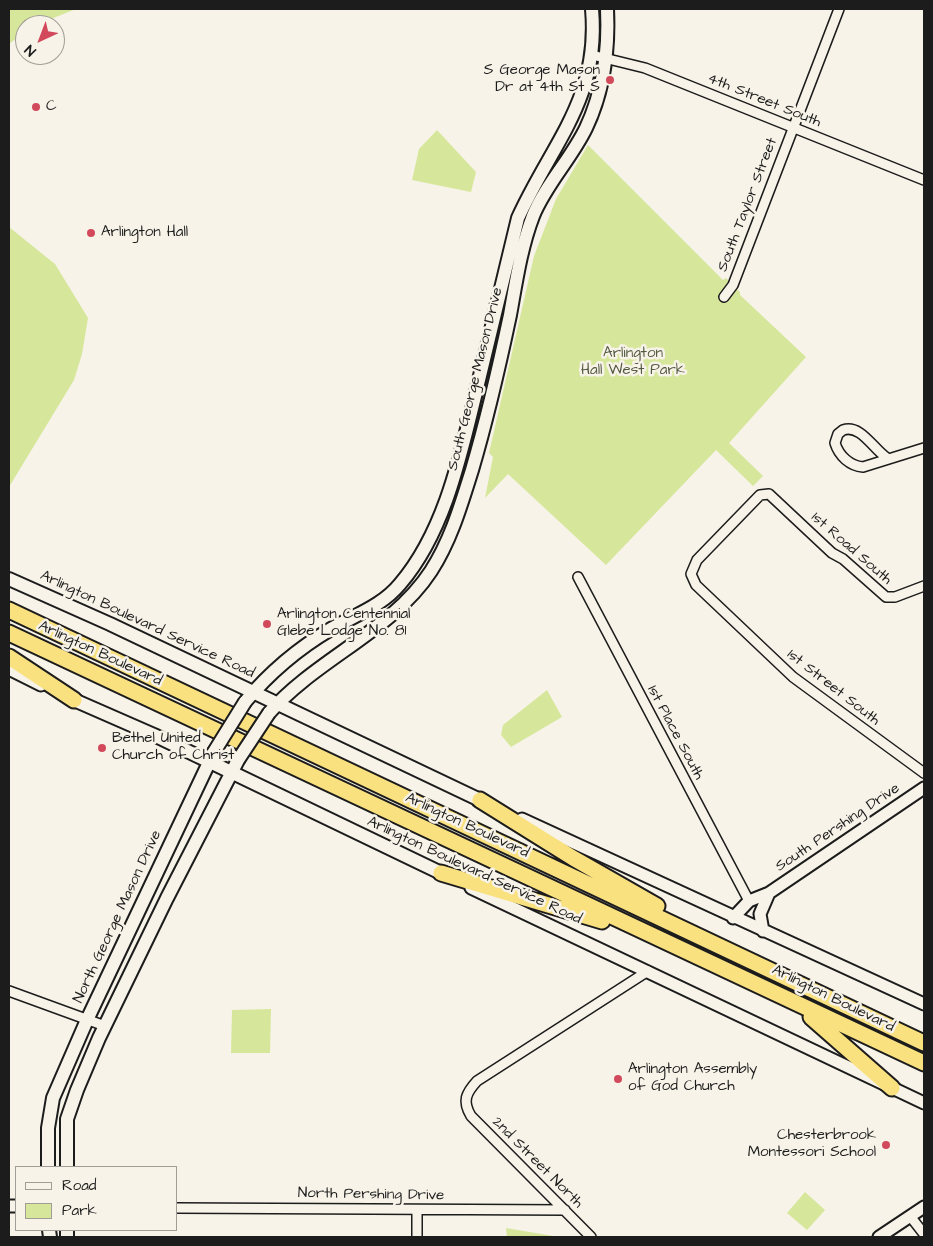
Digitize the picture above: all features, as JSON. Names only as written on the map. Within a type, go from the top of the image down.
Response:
[{"type":"highway","name":"Arlington Boulevard","points":[[9,610],[924,1043]]},
{"type":"highway","name":"Arlington Boulevard","points":[[9,633],[651,936],[924,1062]]},
{"type":"highway","points":[[9,658],[74,700]]},
{"type":"highway","points":[[480,800],[589,867],[777,972]]},
{"type":"highway","points":[[440,873],[651,936]]},
{"type":"highway","points":[[795,1003],[892,1088]]},
{"type":"main road","name":"South George Mason Drive","points":[[248,697],[295,651],[333,627],[372,608],[400,585],[422,554],[438,521],[454,471],[518,218],[535,180],[569,127],[583,92],[592,55],[592,9]]},
{"type":"main road","name":"South George Mason Drive","points":[[231,773],[273,709],[309,674],[408,599],[431,571],[450,538],[485,427],[521,258],[534,216],[551,183],[586,128],[600,85],[606,59],[607,9]]},
{"type":"main road","name":"Arlington Boulevard Service Road","points":[[9,579],[273,709],[480,800]]},
{"type":"main road","name":"North George Mason Drive","points":[[48,1166],[48,1128],[53,1098],[87,1020],[211,757],[248,697]]},
{"type":"main road","name":"Arlington Boulevard Service Road","points":[[74,700],[211,757],[231,773],[440,873]]},
{"type":"main road","points":[[67,1166],[67,1119],[76,1090],[105,1026],[231,773]]},
{"type":"street","name":"South Taylor Street","points":[[724,297],[733,285],[792,126],[839,9]]},
{"type":"street","name":"4th Street South","points":[[592,55],[645,68],[924,180]]},
{"type":"street","points":[[887,458],[878,452],[859,431],[853,428],[843,430],[836,439],[835,443],[841,454],[856,467],[863,467],[924,448]]},
{"type":"street","name":"1st Street South","points":[[769,494],[760,495],[697,560],[691,574],[696,585],[793,677],[924,773]]},
{"type":"street","name":"1st Road South","points":[[769,494],[832,553],[843,559],[886,597],[895,597],[924,586]]},
{"type":"street","name":"1st Place South","points":[[578,577],[749,901]]},
{"type":"street","name":"Arlington Boulevard Service Road","points":[[9,669],[74,700]]},
{"type":"street","name":"South Pershing Drive","points":[[733,918],[749,901],[769,893],[924,788]]},
{"type":"street","name":"Arlington Boulevard Service Road","points":[[480,800],[733,918],[924,1004]]},
{"type":"street","name":"Arlington Boulevard Service Road","points":[[440,873],[924,1103]]},
{"type":"street","name":"South Pershing Drive","points":[[762,931],[760,914],[769,893]]},
{"type":"street","name":"2nd Street North","points":[[591,1237],[471,1116],[465,1105],[467,1092],[477,1081],[648,971]]},
{"type":"street","points":[[9,991],[105,1026]]},
{"type":"street","points":[[880,1237],[924,1207]]},
{"type":"street","name":"North Pershing Drive","points":[[178,1208],[564,1210]]},
{"type":"street","points":[[417,1237],[418,1210]]},
{"type":"street","points":[[910,1216],[924,1234]]},
{"type":"green space","points":[[9,9],[76,9],[61,15],[15,15],[15,40],[9,44]]},
{"type":"green space","points":[[437,130],[476,172],[471,192],[412,180],[419,149]]},
{"type":"green space","name":"Arlington Hall West Park","points":[[588,145],[723,280],[726,278],[740,292],[740,295],[806,357],[729,443],[763,476],[753,486],[716,450],[606,565],[508,474],[485,498],[493,457],[489,453],[534,256],[556,199]]},
{"type":"green space","points":[[9,227],[55,264],[88,318],[82,354],[74,380],[9,487]]},
{"type":"green space","points":[[547,690],[562,717],[511,747],[501,735],[503,725]]},
{"type":"green space","points":[[271,1009],[270,1053],[231,1053],[232,1010]]},
{"type":"green space","points":[[805,1192],[825,1210],[807,1230],[787,1213]]},
{"type":"green space","points":[[506,1228],[559,1237],[507,1237]]},
{"type":"place","name":"S George Mason Dr at 4th St S","points":[[610,80]]},
{"type":"place","name":"C","points":[[36,107]]},
{"type":"place","name":"Arlington Hall","points":[[91,233]]},
{"type":"place","name":"Arlington Centennial Glebe Lodge No. 81","points":[[267,624]]},
{"type":"place","name":"Bethel United Church of Christ","points":[[102,748]]},
{"type":"place","name":"Arlington Assembly of God Church","points":[[618,1079]]},
{"type":"place","name":"Chesterbrook Montessori School","points":[[886,1145]]}]
